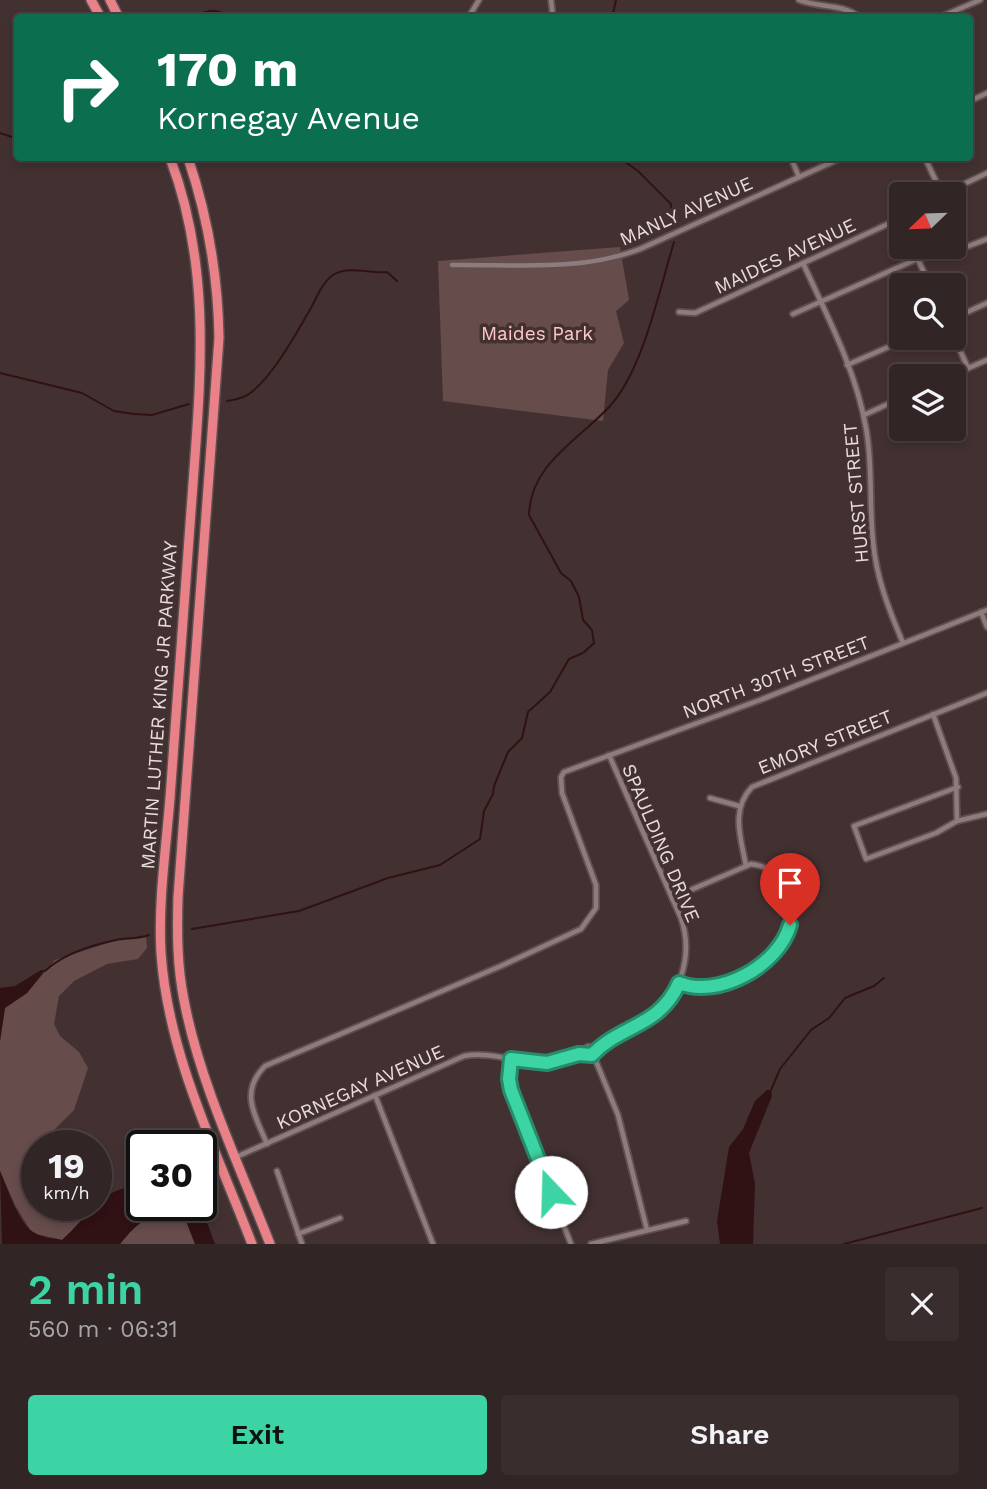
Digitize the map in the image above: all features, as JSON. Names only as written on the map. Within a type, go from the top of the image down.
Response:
[{"type":"highway","name":"MARTIN LUTHER KING JR PARKWAY","points":[[171,161],[185,202],[196,252],[202,339],[164,858],[161,951],[170,1017],[179,1053],[252,1244]]},
{"type":"highway","name":"MARTIN LUTHER KING JR PARKWAY","points":[[189,161],[212,243],[217,281],[219,338],[178,897],[178,956],[183,997],[194,1041],[270,1244]]},
{"type":"street","points":[[799,0],[816,6],[848,10],[854,14]]},
{"type":"street","points":[[947,14],[980,0]]},
{"type":"street","points":[[792,161],[799,177]]},
{"type":"street","name":"MANLY AVENUE","points":[[452,265],[579,264],[611,259],[640,249],[834,161]]},
{"type":"street","points":[[926,161],[936,182]]},
{"type":"street","points":[[966,183],[987,173]]},
{"type":"street","name":"MAIDES AVENUE","points":[[680,312],[695,313],[889,225]]},
{"type":"street","points":[[966,247],[987,239]]},
{"type":"street","points":[[793,314],[917,259],[924,273]]},
{"type":"street","name":"HURST STREET","points":[[803,263],[847,365],[863,415],[868,440],[876,563],[886,601],[902,643]]},
{"type":"street","points":[[966,313],[987,303]]},
{"type":"street","points":[[847,365],[889,347]]},
{"type":"street","points":[[960,350],[968,368],[987,360]]},
{"type":"street","points":[[863,415],[889,403]]},
{"type":"street","points":[[984,611],[987,627]]},
{"type":"street","name":"NORTH 30TH STREET","points":[[267,1144],[253,1108],[250,1088],[256,1074],[265,1066],[501,966],[581,929],[596,908],[596,885],[562,793],[561,777],[564,772],[760,700],[984,611]]},
{"type":"street","name":"EMORY STREET","points":[[739,806],[745,794],[762,782],[987,693]]},
{"type":"street","points":[[933,714],[958,788],[957,821]]},
{"type":"street","name":"SPAULDING DRIVE","points":[[609,755],[672,898],[686,939],[685,965],[679,983]]},
{"type":"street","points":[[958,788],[854,826],[866,859],[936,833],[957,821],[987,814]]},
{"type":"street","points":[[710,798],[739,806],[738,824],[746,866]]},
{"type":"street","points":[[672,898],[746,866],[767,868],[778,873],[786,883],[793,910],[784,942],[767,962],[718,986],[695,988],[679,983]]},
{"type":"street","name":"KORNEGAY AVENUE","points":[[236,1157],[464,1056],[488,1054],[547,1063],[589,1052],[656,1015],[669,1001],[679,983]]},
{"type":"street","points":[[589,1052],[618,1115],[647,1230]]},
{"type":"street","points":[[511,1059],[511,1090],[571,1244]]},
{"type":"street","points":[[375,1095],[432,1244]]},
{"type":"street","points":[[278,1171],[302,1244]]},
{"type":"street","points":[[298,1234],[340,1218]]},
{"type":"street","points":[[591,1244],[686,1221]]},
{"type":"green space","name":"Maides Park","points":[[620,247],[629,300],[616,311],[624,343],[608,370],[603,421],[443,401],[438,261]]},
{"type":"green space","points":[[146,936],[147,948],[138,959],[107,964],[74,981],[59,996],[54,1024],[60,1036],[79,1052],[88,1068],[74,1110],[54,1130],[21,1130],[21,1215],[0,1171],[0,1041],[5,1008],[27,993],[55,960],[117,940]]},
{"type":"green space","points":[[25,1221],[83,1221],[62,1240],[32,1233]]},
{"type":"green space","points":[[143,1221],[186,1221],[195,1244],[120,1244]]},
{"type":"shaded area","points":[[45,970],[27,993],[5,1008],[0,1041],[0,988],[15,986]]},
{"type":"shaded area","points":[[767,1090],[771,1090],[772,1096],[749,1153],[755,1184],[753,1244],[720,1244],[717,1221],[729,1147],[743,1129],[755,1101]]},
{"type":"shaded area","points":[[0,1171],[21,1221],[41,1236],[62,1240],[80,1221],[112,1221],[112,1193],[126,1188],[126,1221],[143,1221],[120,1244],[2,1244]]},
{"type":"shaded area","points":[[186,1221],[207,1221],[215,1244],[195,1244]]},
{"type":"waterway","points":[[613,14],[616,0]]},
{"type":"waterway","points":[[200,14],[212,11],[223,14]]},
{"type":"waterway","points":[[0,133],[14,138]]},
{"type":"waterway","points":[[624,161],[671,204],[673,227]]},
{"type":"waterway","points":[[192,929],[299,911],[388,878],[440,865],[480,839],[484,811],[508,752],[522,738],[528,712],[550,692],[569,659],[583,653],[594,643],[592,630],[583,620],[579,597],[571,581],[561,573],[529,515],[531,497],[538,481],[558,454],[598,418],[622,391],[649,329],[674,242]]},
{"type":"waterway","points":[[227,401],[243,397],[262,382],[291,343],[323,285],[333,275],[352,270],[387,272],[397,281]]},
{"type":"waterway","points":[[0,373],[82,393],[114,411],[152,415],[189,404]]},
{"type":"waterway","points":[[45,971],[69,955],[87,948],[149,935]]},
{"type":"waterway","points":[[771,1090],[780,1069],[811,1030],[829,1018],[845,998],[874,986],[884,978]]},
{"type":"waterway","points":[[844,1244],[982,1208]]},
{"type":"route","points":[[551,1192],[511,1090],[511,1059],[555,1063],[579,1054],[592,1055],[601,1046],[656,1015],[669,1001],[679,983],[695,988],[718,986],[767,962],[784,942],[790,925]]}]
